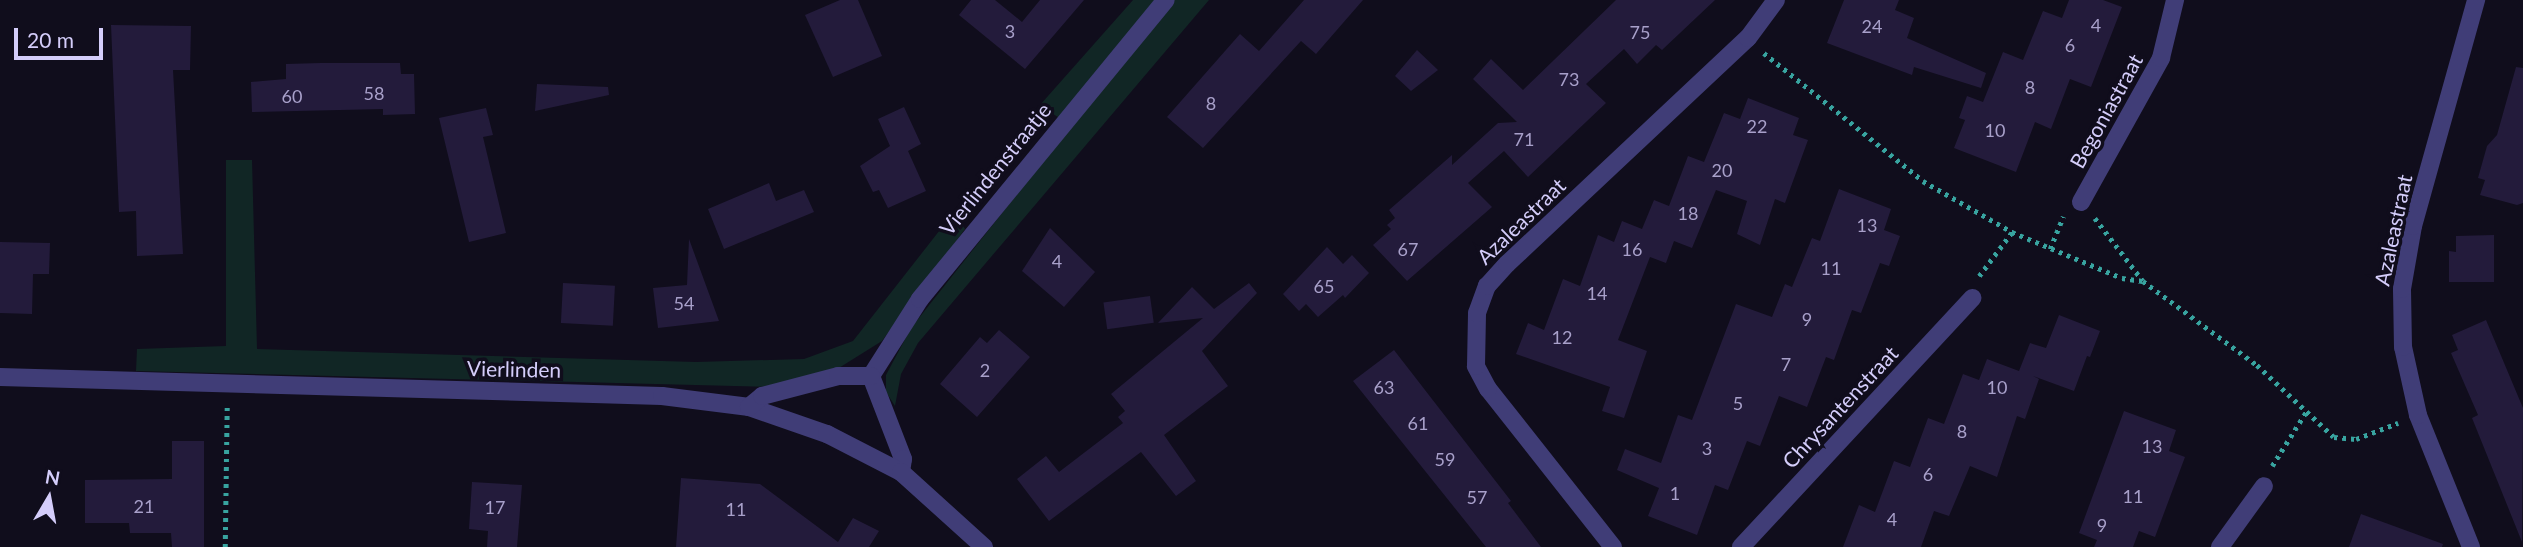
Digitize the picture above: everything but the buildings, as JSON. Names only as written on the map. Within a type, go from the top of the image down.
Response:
[{"type":"street","name":"Vierlindenstraatje","points":[[871,376],[920,299],[1166,0]]},
{"type":"street","name":"Azaleastraat","points":[[1613,547],[1488,389],[1476,366],[1477,313],[1487,286],[1507,264],[1748,38],[1776,0]]},
{"type":"street","name":"Begoniastraat","points":[[2081,202],[2161,58],[2175,0]]},
{"type":"street","name":"Azaleastraat","points":[[2471,547],[2418,415],[2403,347],[2402,289],[2413,226],[2476,0]]},
{"type":"street","name":"Chrysantenstraat","points":[[1741,547],[1972,298]]},
{"type":"street","points":[[750,407],[762,397],[838,376],[871,376],[903,459],[901,472]]},
{"type":"street","name":"Vierlinden","points":[[0,377],[662,396],[750,407],[827,434],[901,472],[984,547]]},
{"type":"street","points":[[2220,547],[2264,486]]},
{"type":"path","points":[[1748,38],[1802,87],[1923,181],[2012,232],[2122,278],[2143,281]]},
{"type":"path","points":[[2050,249],[2067,208],[2081,202],[2132,261],[2143,281],[2257,365],[2334,437],[2356,439],[2418,415]]},
{"type":"path","points":[[1972,298],[1979,276],[2012,232]]},
{"type":"path","points":[[225,547],[227,385]]},
{"type":"path","points":[[2264,486],[2306,412]]},
{"type":"green space","points":[[1133,0],[1209,0],[918,343],[901,374],[895,406],[886,392],[886,375],[911,328],[1071,126],[1040,105]]},
{"type":"green space","points":[[226,160],[252,160],[257,349],[696,362],[804,359],[853,341],[954,212],[965,229],[882,341],[834,371],[773,387],[136,371],[137,349],[226,346]]}]
